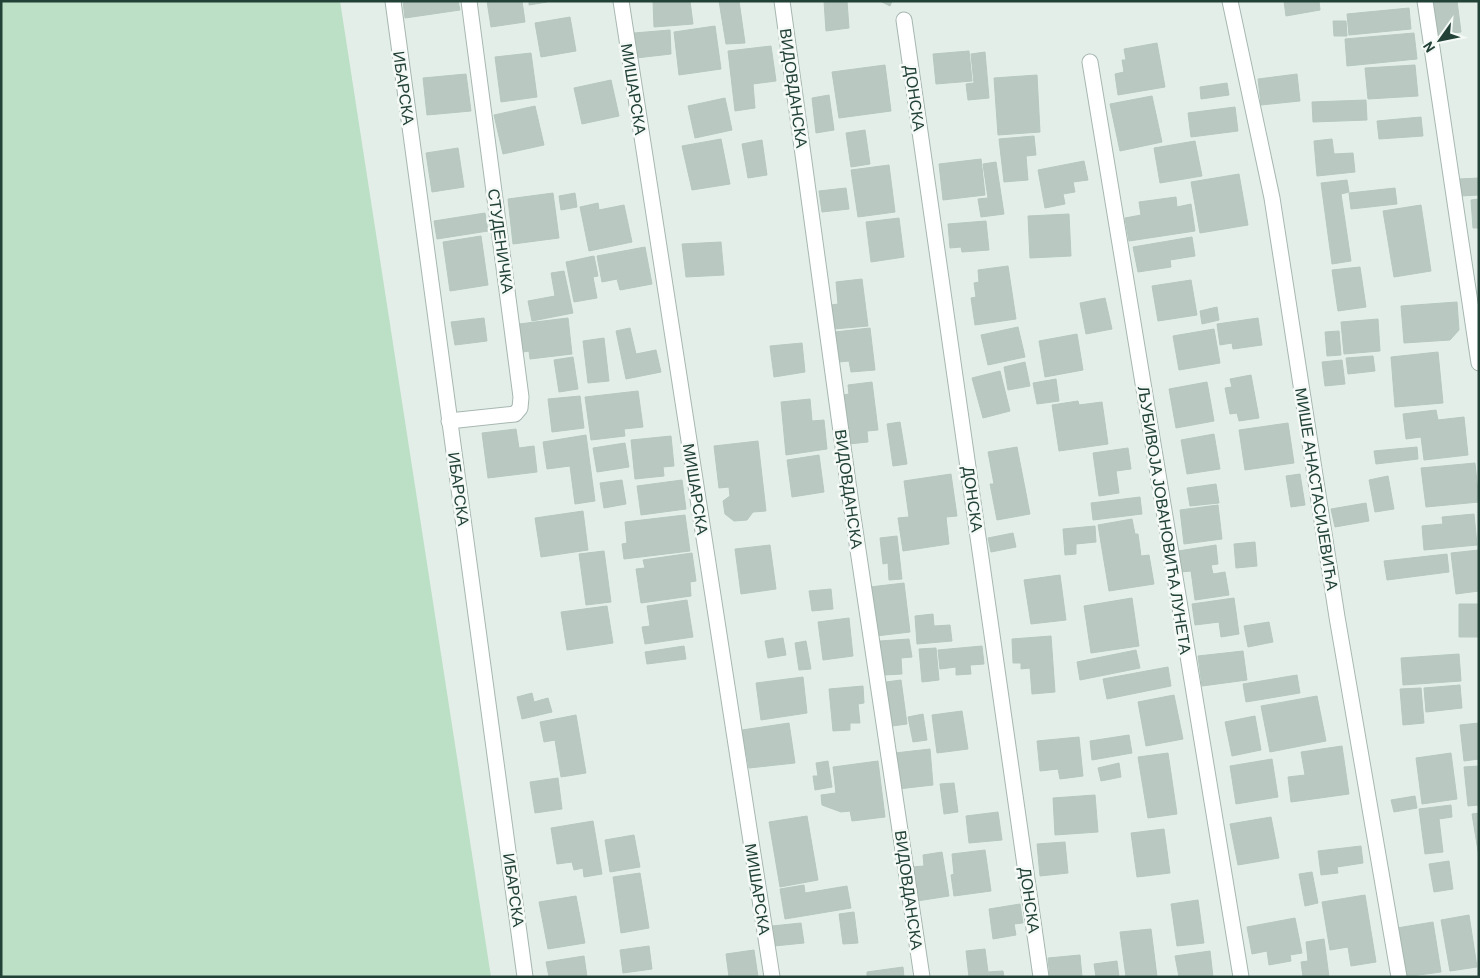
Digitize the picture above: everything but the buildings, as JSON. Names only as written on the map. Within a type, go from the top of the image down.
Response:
[{"type":"street","name":"ИБАРСКА","points":[[393,1],[526,977]]},
{"type":"street","name":"СТУДЕНИЧКА","points":[[449,422],[515,414],[520,408],[522,398],[469,1]]},
{"type":"street","name":"МИШАРСКА","points":[[621,1],[772,977]]},
{"type":"street","name":"ВИДОВДАНСКА","points":[[782,1],[849,490],[922,977]]},
{"type":"street","name":"МИШЕ АНАСТАСИЈЕВИЋА","points":[[1230,1],[1272,198],[1337,617],[1399,977]]},
{"type":"street","points":[[1425,1],[1479,363]]},
{"type":"street","name":"ДОНСКА","points":[[904,20],[1041,977]]},
{"type":"street","name":"ЉУБИВОЈА ЈОВАНОВИЋА ЛУНЕТА","points":[[1090,62],[1241,977]]},
{"type":"green space","points":[[1,1],[340,1],[491,977],[1,977]]}]
